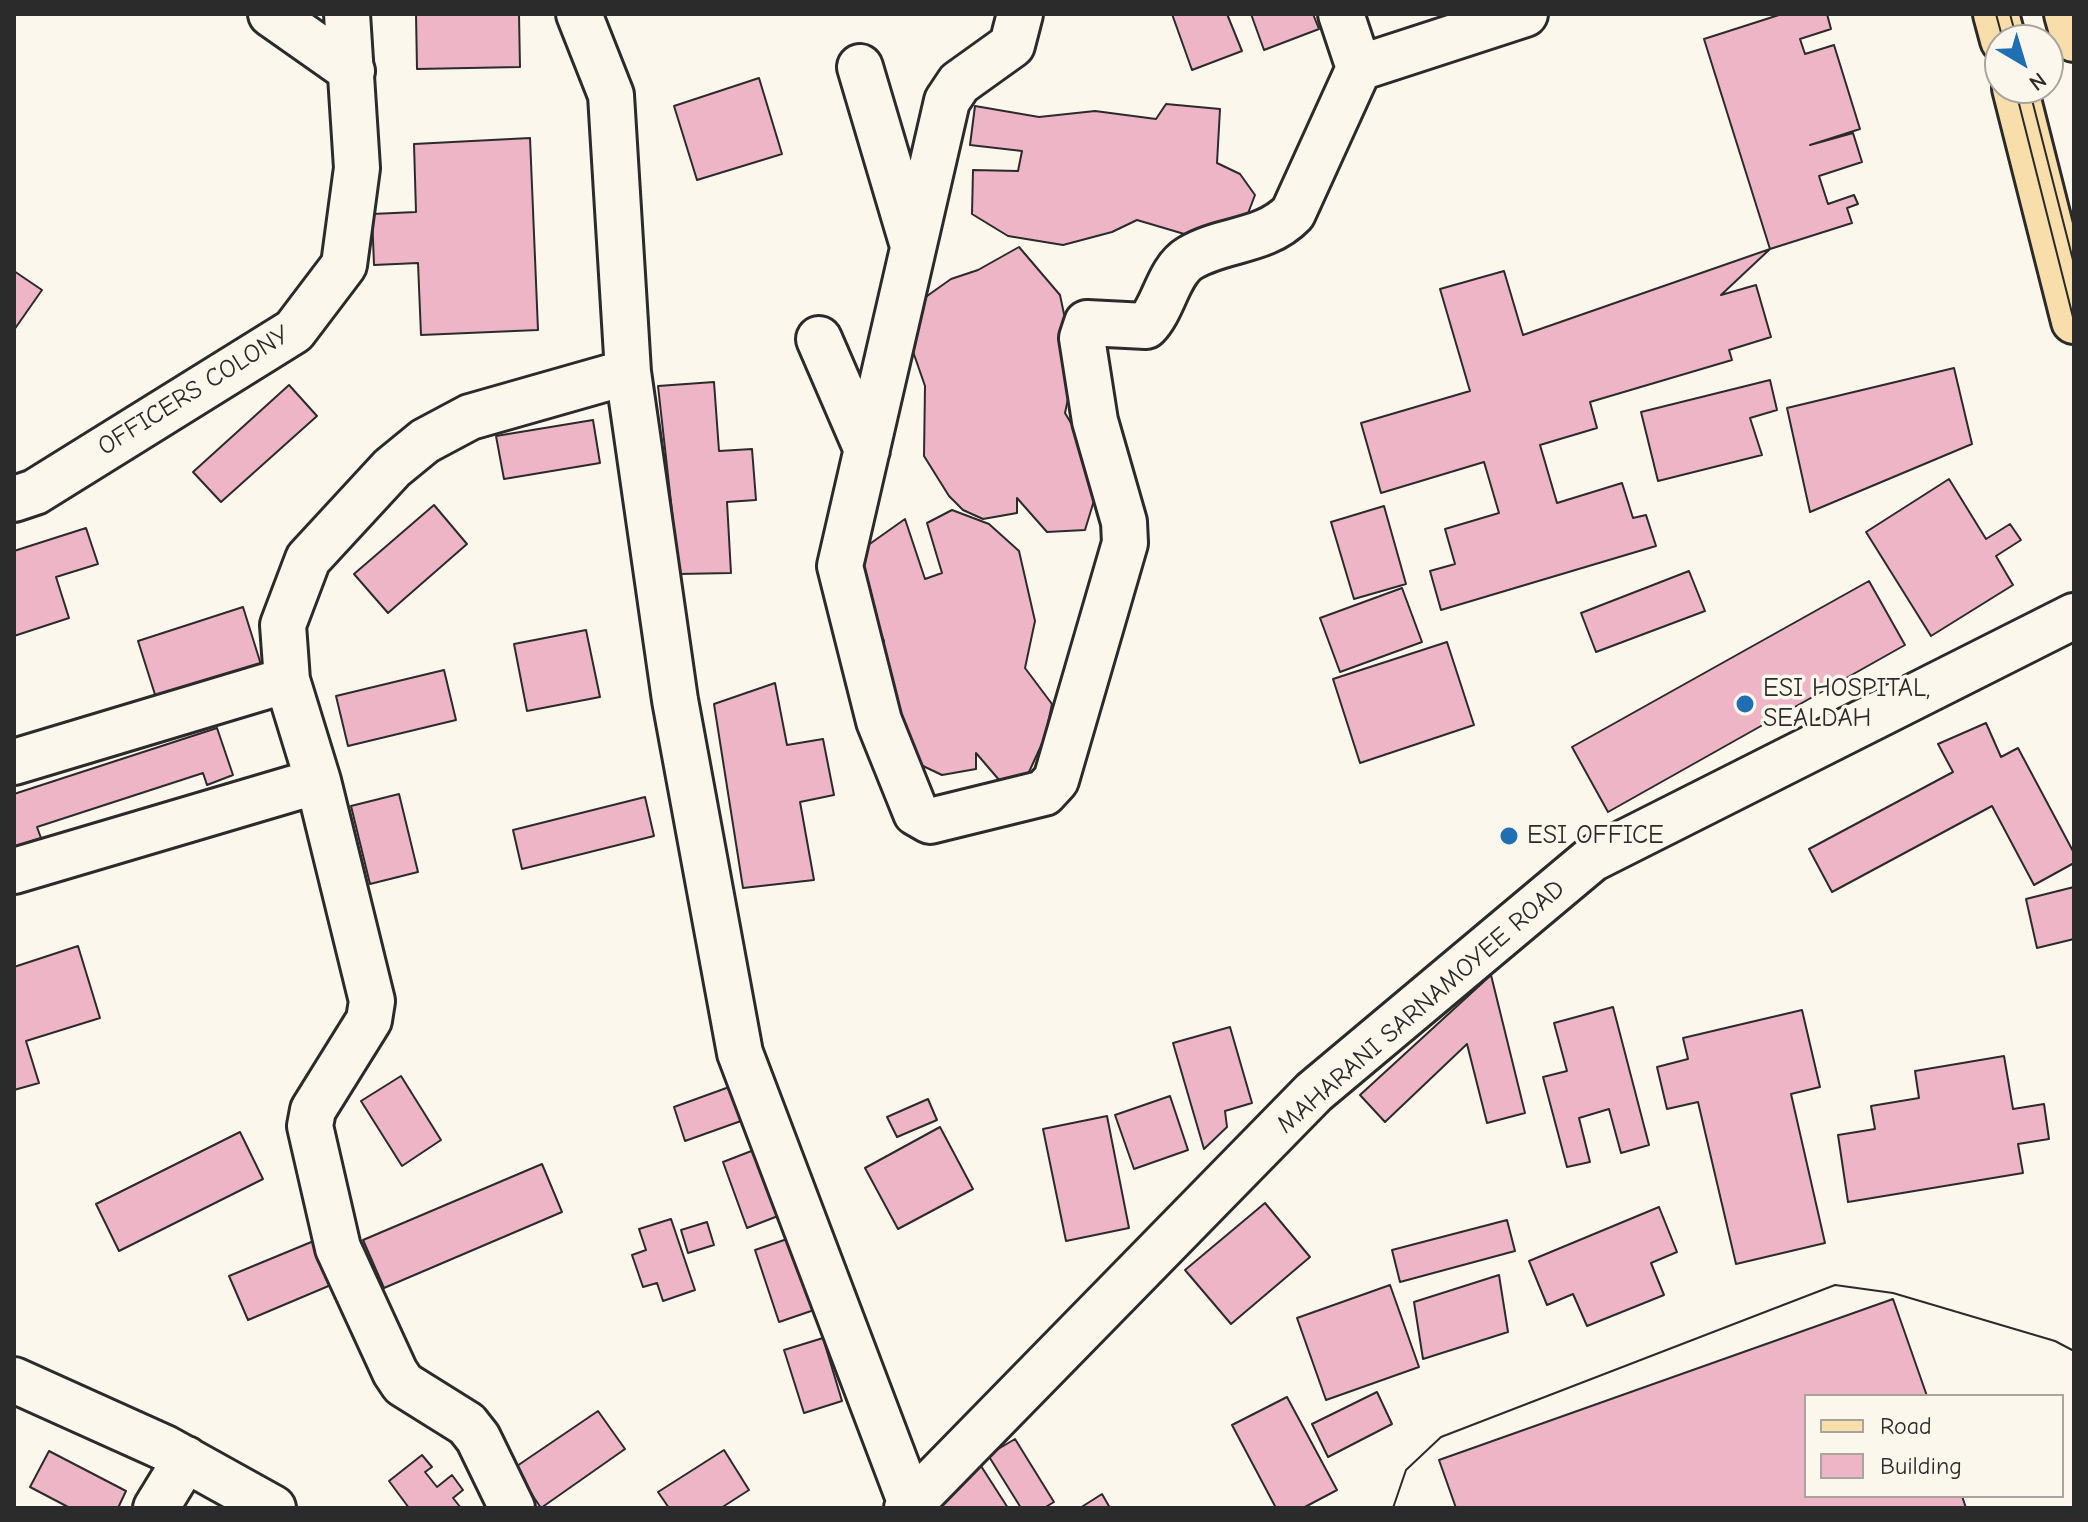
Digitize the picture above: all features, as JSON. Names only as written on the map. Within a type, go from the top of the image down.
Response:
[{"type":"main road","points":[[2067,14],[2074,39]]},
{"type":"main road","points":[[2019,104],[2074,321]]},
{"type":"street","points":[[271,14],[352,71]]},
{"type":"street","name":"OFFICERS COLONY","points":[[14,499],[35,492],[294,331],[344,265],[357,168],[347,14]]},
{"type":"street","points":[[579,14],[611,95],[628,372],[675,700],[740,1053],[909,1506]]},
{"type":"street","points":[[1020,14],[1012,45],[959,83],[947,101],[840,566],[879,721],[916,813],[930,821],[1044,793],[1056,780],[1125,543],[1124,522],[1095,421],[1082,338],[1087,323],[1146,326],[1159,313],[1176,272],[1189,258],[1278,229],[1293,213],[1359,68],[1341,14]]},
{"type":"street","points":[[1359,68],[1525,14]]},
{"type":"street","points":[[860,67],[914,248]]},
{"type":"street","points":[[819,339],[867,450]]},
{"type":"street","points":[[512,1508],[478,1438],[467,1424],[403,1384],[338,1248],[310,1126],[313,1110],[369,1020],[372,1001],[318,781],[287,680],[283,625],[308,559],[392,468],[425,441],[470,417],[628,372]]},
{"type":"street","name":"MAHARANI SARNAMOYEE ROAD","points":[[909,1506],[1314,1092],[1592,859],[2074,616]]},
{"type":"street","points":[[14,762],[287,680]]},
{"type":"street","points":[[14,871],[318,781]]},
{"type":"street","points":[[14,1380],[186,1459],[273,1508]]},
{"type":"street","points":[[156,1508],[186,1459]]},
{"type":"building","points":[[416,14],[519,14],[520,67],[417,69]]},
{"type":"building","points":[[1172,14],[1227,14],[1242,51],[1192,70]]},
{"type":"building","points":[[1251,14],[1313,14],[1319,29],[1264,50]]},
{"type":"building","points":[[1782,14],[1827,14],[1831,29],[1800,39],[1805,54],[1834,45],[1860,129],[1810,145],[1853,133],[1862,162],[1819,176],[1828,204],[1854,195],[1858,204],[1847,208],[1852,223],[1770,249],[1704,39]]},
{"type":"building","points":[[759,78],[782,154],[697,180],[674,106]]},
{"type":"building","points":[[1166,104],[1220,109],[1217,163],[1240,174],[1255,195],[1242,229],[1191,236],[1137,220],[1112,232],[1063,245],[1008,236],[972,214],[973,170],[1018,171],[1022,151],[970,145],[975,106],[1039,117],[1095,111],[1156,119]]},
{"type":"building","points":[[530,138],[538,330],[421,335],[418,263],[374,265],[372,214],[416,212],[414,144]]},
{"type":"building","points":[[1019,247],[1060,295],[1075,366],[1065,413],[1087,450],[1096,494],[1085,530],[1047,532],[1017,498],[1017,513],[983,519],[963,510],[949,496],[924,456],[925,386],[909,340],[920,301],[951,279],[978,270]]},
{"type":"building","points":[[1770,249],[1721,295],[1756,285],[1771,337],[1729,350],[1732,360],[1590,402],[1597,428],[1540,445],[1557,503],[1622,483],[1633,518],[1646,515],[1656,546],[1441,610],[1430,571],[1455,564],[1445,529],[1499,513],[1484,462],[1381,493],[1361,423],[1470,391],[1440,289],[1504,271],[1523,335]]},
{"type":"building","points":[[14,271],[42,290],[14,330]]},
{"type":"building","points":[[1954,368],[1972,444],[1810,512],[1787,408]]},
{"type":"building","points":[[1770,380],[1777,410],[1750,418],[1762,455],[1658,481],[1641,412]]},
{"type":"building","points":[[714,382],[719,451],[752,449],[756,500],[727,502],[731,573],[679,574],[658,386]]},
{"type":"building","points":[[289,385],[317,416],[221,502],[193,472]]},
{"type":"building","points":[[593,420],[600,463],[504,479],[496,436]]},
{"type":"building","points":[[1949,479],[1986,539],[2010,524],[2021,540],[1996,556],[2013,585],[1931,636],[1866,532]]},
{"type":"building","points":[[434,505],[467,544],[388,613],[354,574]]},
{"type":"building","points":[[1384,506],[1406,584],[1354,599],[1331,522]]},
{"type":"building","points":[[952,510],[989,524],[1019,551],[1035,621],[1025,668],[1052,704],[1045,737],[1029,772],[1006,788],[976,753],[976,769],[942,775],[923,766],[908,751],[884,712],[884,641],[860,591],[864,548],[905,519],[925,579],[942,573],[927,523]]},
{"type":"building","points":[[86,528],[98,564],[56,577],[69,618],[14,636],[14,551]]},
{"type":"building","points":[[1689,571],[1705,611],[1596,652],[1581,613]]},
{"type":"building","points":[[1869,581],[1905,645],[1608,812],[1572,747]]},
{"type":"building","points":[[1402,588],[1422,642],[1340,672],[1320,618]]},
{"type":"building","points":[[243,607],[263,671],[158,704],[138,641]]},
{"type":"building","points":[[586,630],[600,697],[527,711],[514,644]]},
{"type":"building","points":[[1447,642],[1474,725],[1360,763],[1333,679]]},
{"type":"building","points":[[444,670],[456,720],[348,746],[336,696]]},
{"type":"building","points":[[775,683],[787,745],[823,739],[834,795],[800,802],[814,880],[743,888],[714,704]]},
{"type":"building","points":[[1986,723],[2001,757],[2018,748],[2074,853],[2074,863],[2034,885],[1992,806],[1832,892],[1809,849],[1953,772],[1938,744]]},
{"type":"building","points":[[217,728],[233,775],[207,785],[203,773],[37,827],[41,838],[14,847],[14,794]]},
{"type":"building","points":[[399,794],[418,872],[370,884],[351,806]]},
{"type":"building","points":[[645,797],[654,836],[522,869],[513,830]]},
{"type":"building","points":[[2074,887],[2074,939],[2037,948],[2026,899]]},
{"type":"building","points":[[78,946],[100,1018],[26,1041],[39,1083],[14,1090],[14,967]]},
{"type":"building","points":[[1491,975],[1525,1113],[1487,1123],[1467,1044],[1385,1122],[1360,1095]]},
{"type":"building","points":[[1613,1007],[1649,1145],[1621,1153],[1609,1109],[1579,1118],[1590,1162],[1567,1167],[1543,1077],[1567,1071],[1554,1023]]},
{"type":"building","points":[[1802,1010],[1820,1087],[1791,1094],[1825,1243],[1736,1264],[1698,1102],[1667,1109],[1657,1067],[1688,1059],[1683,1038]]},
{"type":"building","points":[[1230,1027],[1252,1103],[1225,1111],[1227,1127],[1204,1149],[1173,1043]]},
{"type":"building","points":[[2004,1056],[2013,1109],[2044,1104],[2049,1139],[2018,1144],[2023,1173],[1848,1202],[1838,1135],[1875,1129],[1871,1106],[1919,1098],[1915,1071]]},
{"type":"building","points":[[401,1076],[441,1140],[402,1166],[361,1101]]},
{"type":"building","points":[[743,1082],[755,1116],[685,1141],[674,1107]]},
{"type":"building","points":[[1170,1096],[1188,1150],[1134,1169],[1115,1115]]},
{"type":"building","points":[[928,1099],[937,1120],[897,1137],[887,1117]]},
{"type":"building","points":[[1107,1116],[1129,1228],[1066,1241],[1043,1129]]},
{"type":"building","points":[[940,1127],[973,1189],[898,1229],[865,1168]]},
{"type":"building","points":[[240,1132],[263,1179],[119,1251],[96,1204]]},
{"type":"building","points":[[754,1150],[778,1216],[747,1228],[723,1162]]},
{"type":"building","points":[[542,1164],[562,1212],[384,1288],[363,1240]]},
{"type":"building","points":[[1265,1203],[1310,1257],[1231,1324],[1185,1270]]},
{"type":"building","points":[[1659,1207],[1677,1252],[1651,1263],[1664,1295],[1587,1326],[1573,1294],[1547,1305],[1529,1261]]},
{"type":"building","points":[[671,1219],[695,1290],[663,1301],[657,1283],[643,1287],[632,1255],[646,1250],[639,1229]]},
{"type":"building","points":[[1507,1220],[1515,1251],[1400,1282],[1392,1250]]},
{"type":"building","points":[[707,1222],[714,1245],[688,1253],[681,1230]]},
{"type":"building","points":[[793,1237],[817,1309],[779,1322],[755,1250]]},
{"type":"building","points":[[321,1238],[338,1282],[248,1320],[229,1276]]},
{"type":"building","points":[[1499,1275],[1508,1332],[1423,1359],[1414,1302]]},
{"type":"building","points":[[1390,1285],[1419,1367],[1326,1400],[1297,1318]]},
{"type":"building","points":[[1893,1299],[1926,1394],[1804,1394],[1804,1498],[1963,1498],[1966,1508],[1456,1508],[1439,1460]]},
{"type":"building","points":[[823,1338],[842,1401],[804,1413],[784,1350]]},
{"type":"building","points":[[1377,1392],[1392,1424],[1328,1457],[1312,1424]]},
{"type":"building","points":[[1287,1397],[1337,1490],[1303,1508],[1276,1508],[1232,1425]]},
{"type":"building","points":[[598,1411],[625,1449],[541,1508],[514,1468]]},
{"type":"building","points":[[1015,1439],[1054,1502],[1044,1508],[1021,1508],[988,1455]]},
{"type":"building","points":[[724,1450],[749,1490],[721,1508],[669,1508],[658,1492]]},
{"type":"building","points":[[49,1451],[126,1491],[118,1508],[70,1508],[30,1487]]},
{"type":"building","points":[[422,1455],[432,1467],[425,1472],[437,1487],[452,1475],[463,1490],[453,1498],[461,1508],[409,1508],[389,1481]]},
{"type":"building","points":[[981,1466],[1008,1508],[918,1508]]},
{"type":"building","points":[[1102,1494],[1110,1508],[1080,1508]]},
{"type":"tram line","points":[[1996,14],[1999,24]]},
{"type":"tram line","points":[[2010,14],[2013,24]]},
{"type":"tram line","points":[[2019,104],[2074,321]]},
{"type":"tram line","points":[[2033,104],[2074,264]]},
{"type":"tram line","points":[[1393,1508],[1406,1470],[1441,1437],[1835,1285],[1893,1293],[2055,1341],[2074,1351]]},
{"type":"place","name":"ESI HOSPITAL, SEALDAH","points":[[1745,704]]},
{"type":"place","name":"ESI OFFICE","points":[[1509,836]]}]
